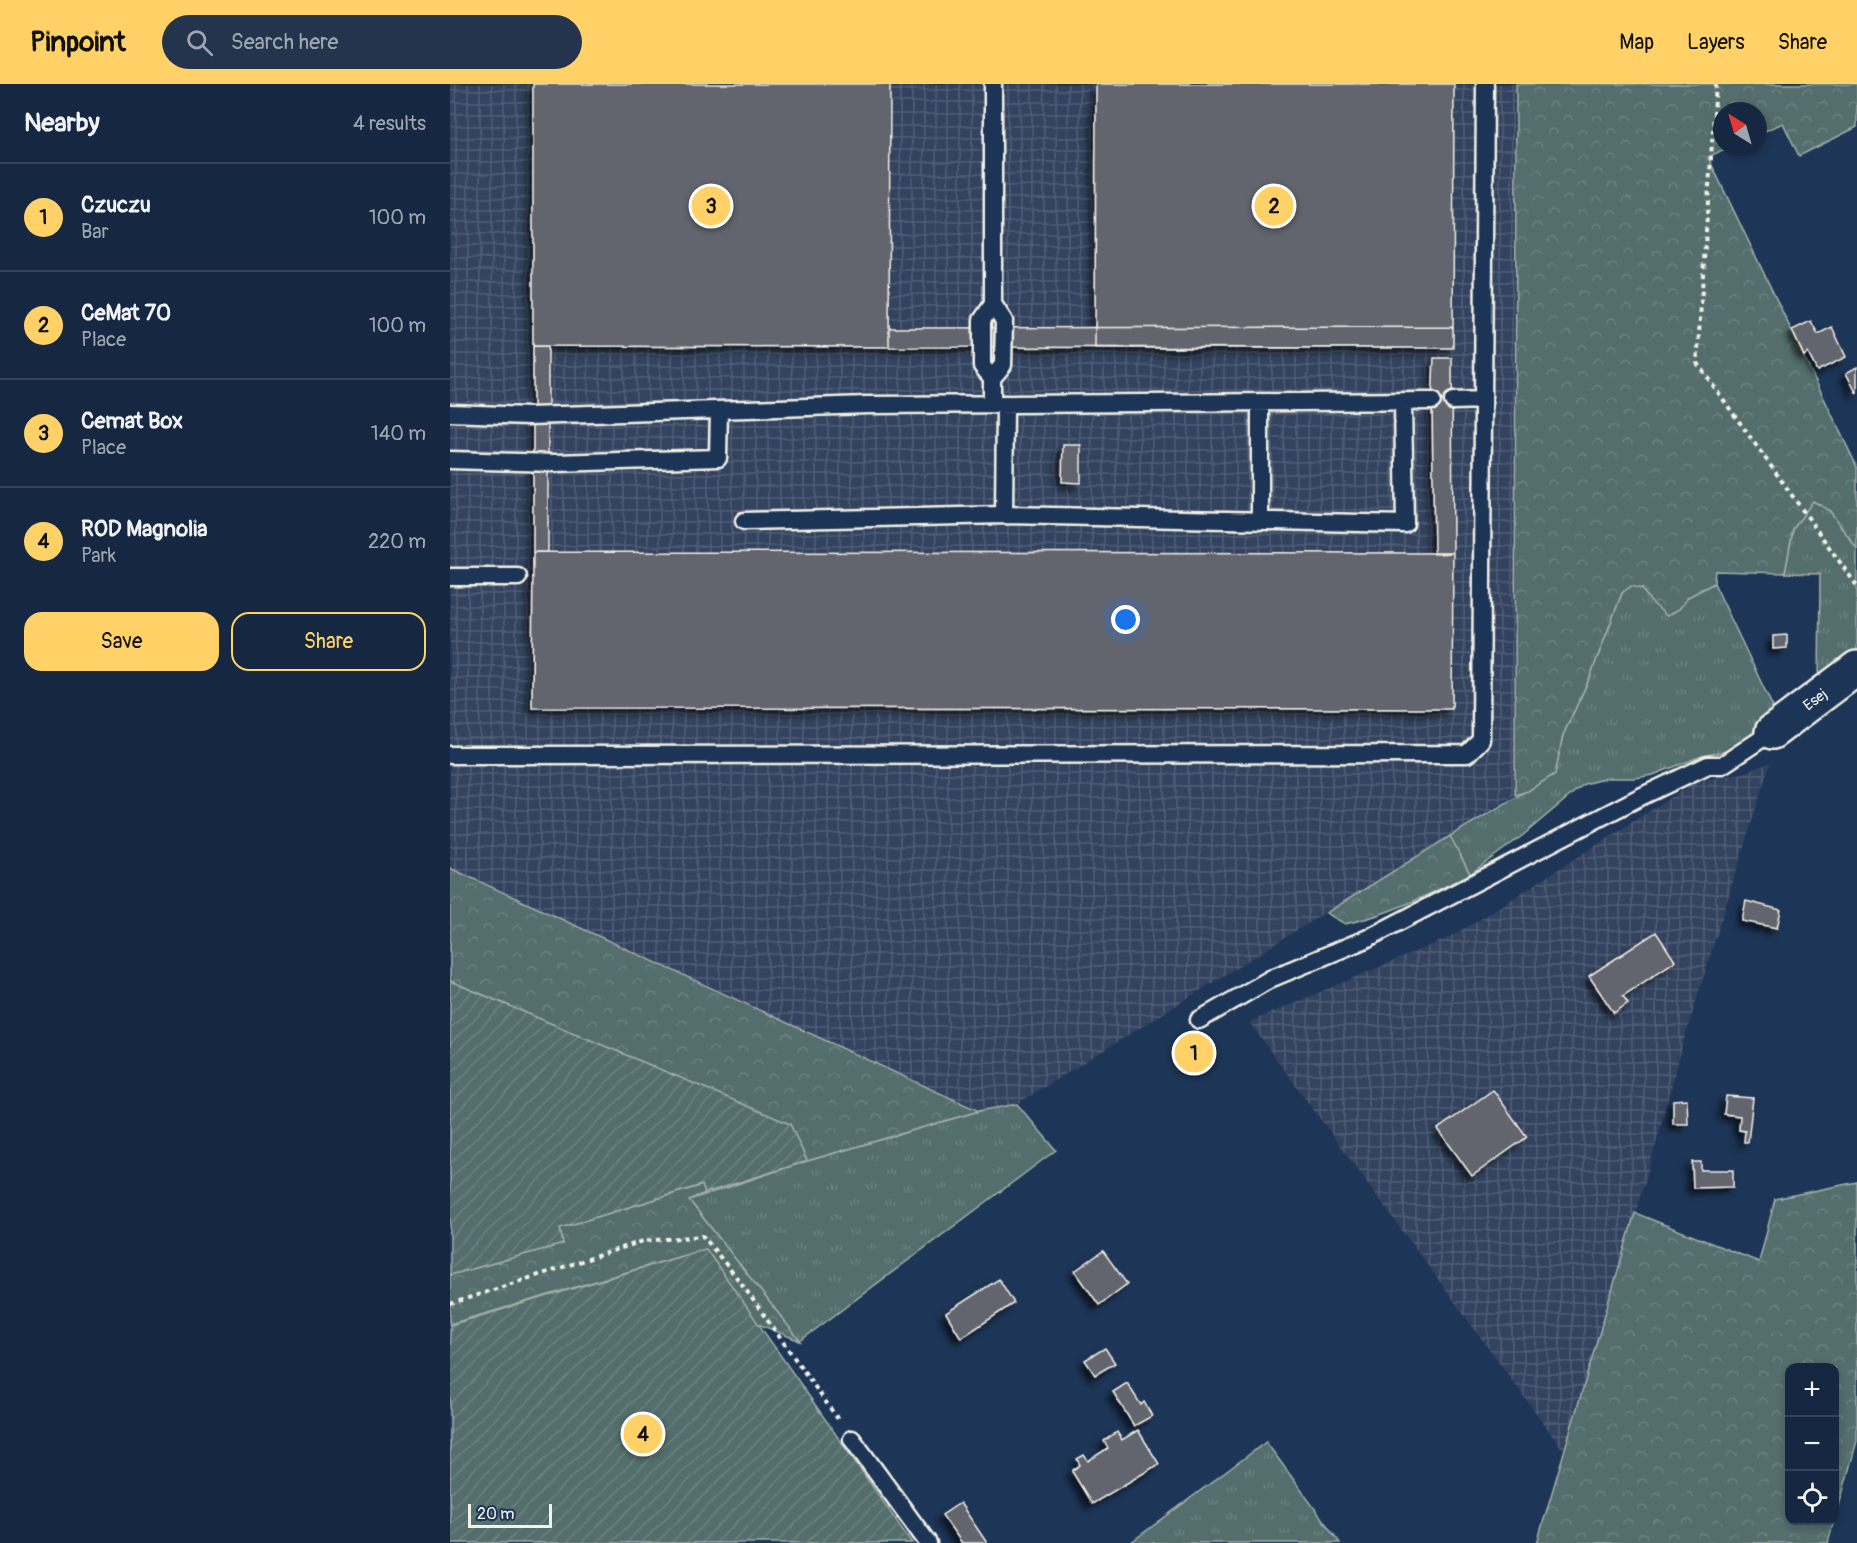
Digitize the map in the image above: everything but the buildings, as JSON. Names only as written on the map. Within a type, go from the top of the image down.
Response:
[{"type":"street","name":"Esej","points":[[1772,732],[1857,668]]},
{"type":"lane","points":[[993,84],[993,304],[982,320],[982,366],[992,378],[998,403],[1004,515]]},
{"type":"lane","points":[[450,755],[1467,754],[1481,740],[1485,84]]},
{"type":"lane","points":[[450,413],[529,416],[998,403],[1432,400]]},
{"type":"lane","points":[[1454,401],[1483,400]]},
{"type":"lane","points":[[744,521],[1004,515],[1405,524],[1403,401]]},
{"type":"lane","points":[[1260,402],[1260,521]]},
{"type":"lane","points":[[450,460],[555,463],[718,459],[719,410]]},
{"type":"lane","points":[[450,577],[518,577]]},
{"type":"lane","points":[[1199,1020],[1272,978],[1366,939],[1638,798],[1708,765],[1722,765],[1772,732]]},
{"type":"lane","points":[[852,1439],[928,1543]]},
{"type":"path","points":[[1716,84],[1697,363],[1857,586]]},
{"type":"path","points":[[450,1304],[643,1241],[703,1236],[741,1283],[852,1439]]},
{"type":"shaded area","points":[[450,84],[1516,84],[1515,795],[1017,1104],[979,1111],[450,868]]},
{"type":"shaded area","points":[[1770,763],[1684,1040],[1654,1151],[1564,1451],[1249,1022],[1446,939],[1698,780],[1739,774]]},
{"type":"green space","points":[[1516,84],[1857,84],[1857,127],[1799,156],[1783,123],[1767,130],[1767,102],[1713,102],[1713,155],[1708,157],[1857,467],[1857,549],[1830,511],[1813,501],[1793,529],[1785,573],[1715,571],[1714,583],[1688,597],[1679,609],[1667,616],[1650,601],[1642,589],[1631,586],[1622,593],[1590,677],[1563,735],[1555,774],[1528,791],[1515,795]]},
{"type":"green space","points":[[1813,500],[1830,511],[1857,549],[1857,656],[1819,688],[1820,574],[1785,573],[1793,529]]},
{"type":"green space","points":[[1714,583],[1779,720],[1733,750],[1702,756],[1653,775],[1635,778],[1607,778],[1584,784],[1522,836],[1470,874],[1450,836],[1555,774],[1563,735],[1590,677],[1622,593],[1631,585],[1642,589],[1650,601],[1679,609],[1688,597]]},
{"type":"green space","points":[[1450,836],[1470,874],[1409,903],[1362,920],[1345,924],[1326,913]]},
{"type":"green space","points":[[450,868],[979,1111],[807,1161],[790,1124],[450,981]]},
{"type":"green space","points":[[450,981],[790,1124],[807,1161],[705,1193],[702,1185],[560,1228],[563,1244],[450,1275]]},
{"type":"green space","points":[[1017,1104],[1056,1150],[800,1341],[689,1200],[807,1161],[979,1111]]},
{"type":"green space","points":[[1857,1182],[1857,1441],[1839,1506],[1839,1363],[1785,1363],[1785,1525],[1833,1525],[1828,1543],[1537,1543],[1635,1213],[1759,1262],[1775,1199]]},
{"type":"green space","points":[[703,1185],[705,1193],[689,1200],[800,1341],[758,1324],[705,1249],[450,1324],[450,1275],[563,1244],[560,1228]]},
{"type":"green space","points":[[706,1249],[912,1543],[450,1543],[450,1325]]},
{"type":"green space","points":[[1266,1442],[1340,1543],[1130,1543]]},
{"type":"place","name":"Cemat Box","points":[[711,206]]},
{"type":"place","name":"CeMat 70","points":[[1274,206]]},
{"type":"place","name":"Czuczu","points":[[1194,1053]]},
{"type":"place","name":"ROD Magnolia","points":[[643,1434]]}]
